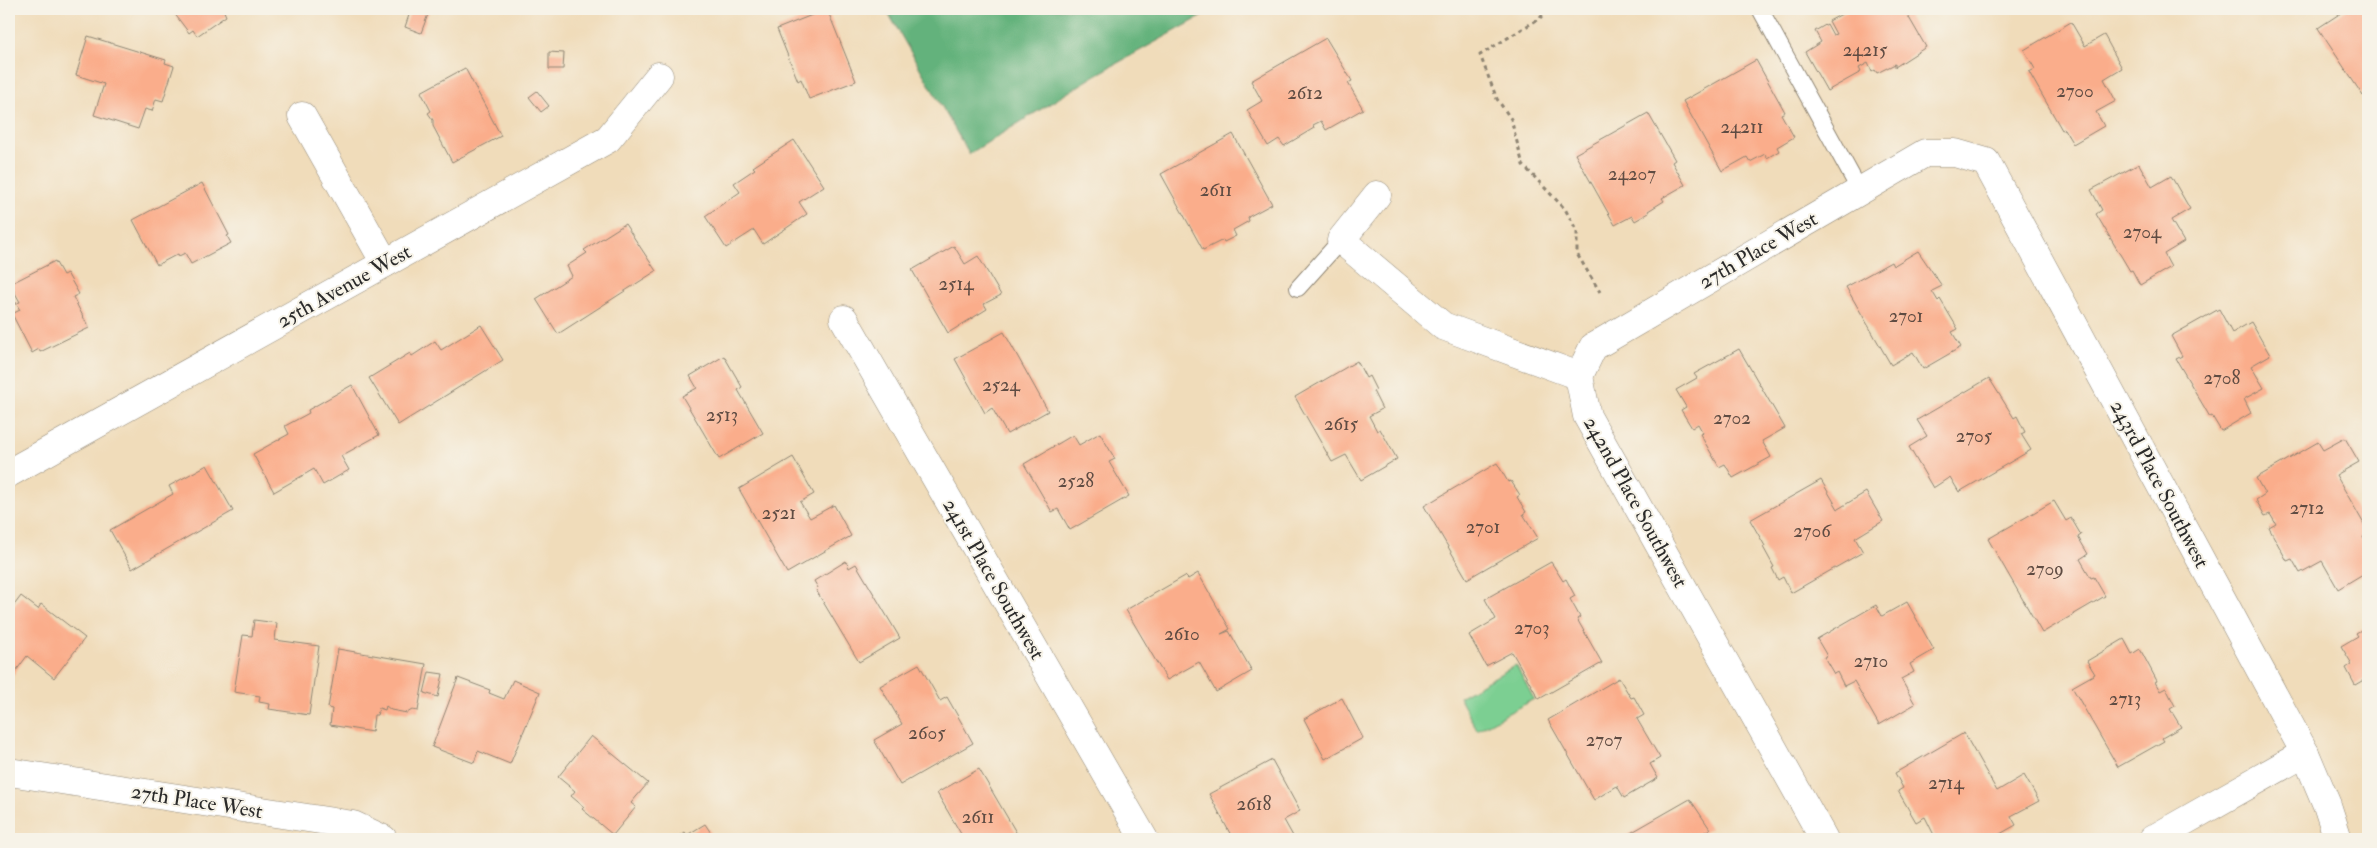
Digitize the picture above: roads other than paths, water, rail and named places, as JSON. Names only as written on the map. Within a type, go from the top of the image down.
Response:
[{"type":"street","name":"25th Avenue West","points":[[9,473],[608,139],[659,76]]},
{"type":"street","points":[[302,116],[385,263]]},
{"type":"street","name":"27th Place West","points":[[1578,376],[1593,347],[1925,153],[1955,153]]},
{"type":"street","name":"243rd Place Southwest","points":[[1955,153],[1986,162],[2305,753],[2338,839]]},
{"type":"street","points":[[1377,195],[1341,240],[1443,326],[1578,376]]},
{"type":"street","name":"241st Place Southwest","points":[[844,319],[1144,839]]},
{"type":"street","name":"242nd Place Southwest","points":[[1578,376],[1587,416],[1824,839]]},
{"type":"street","points":[[2153,839],[2305,753]]},
{"type":"street","name":"27th Place West","points":[[9,772],[353,825],[383,839]]},
{"type":"lane","points":[[1760,9],[1860,191]]},
{"type":"lane","points":[[1298,288],[1341,240]]}]
